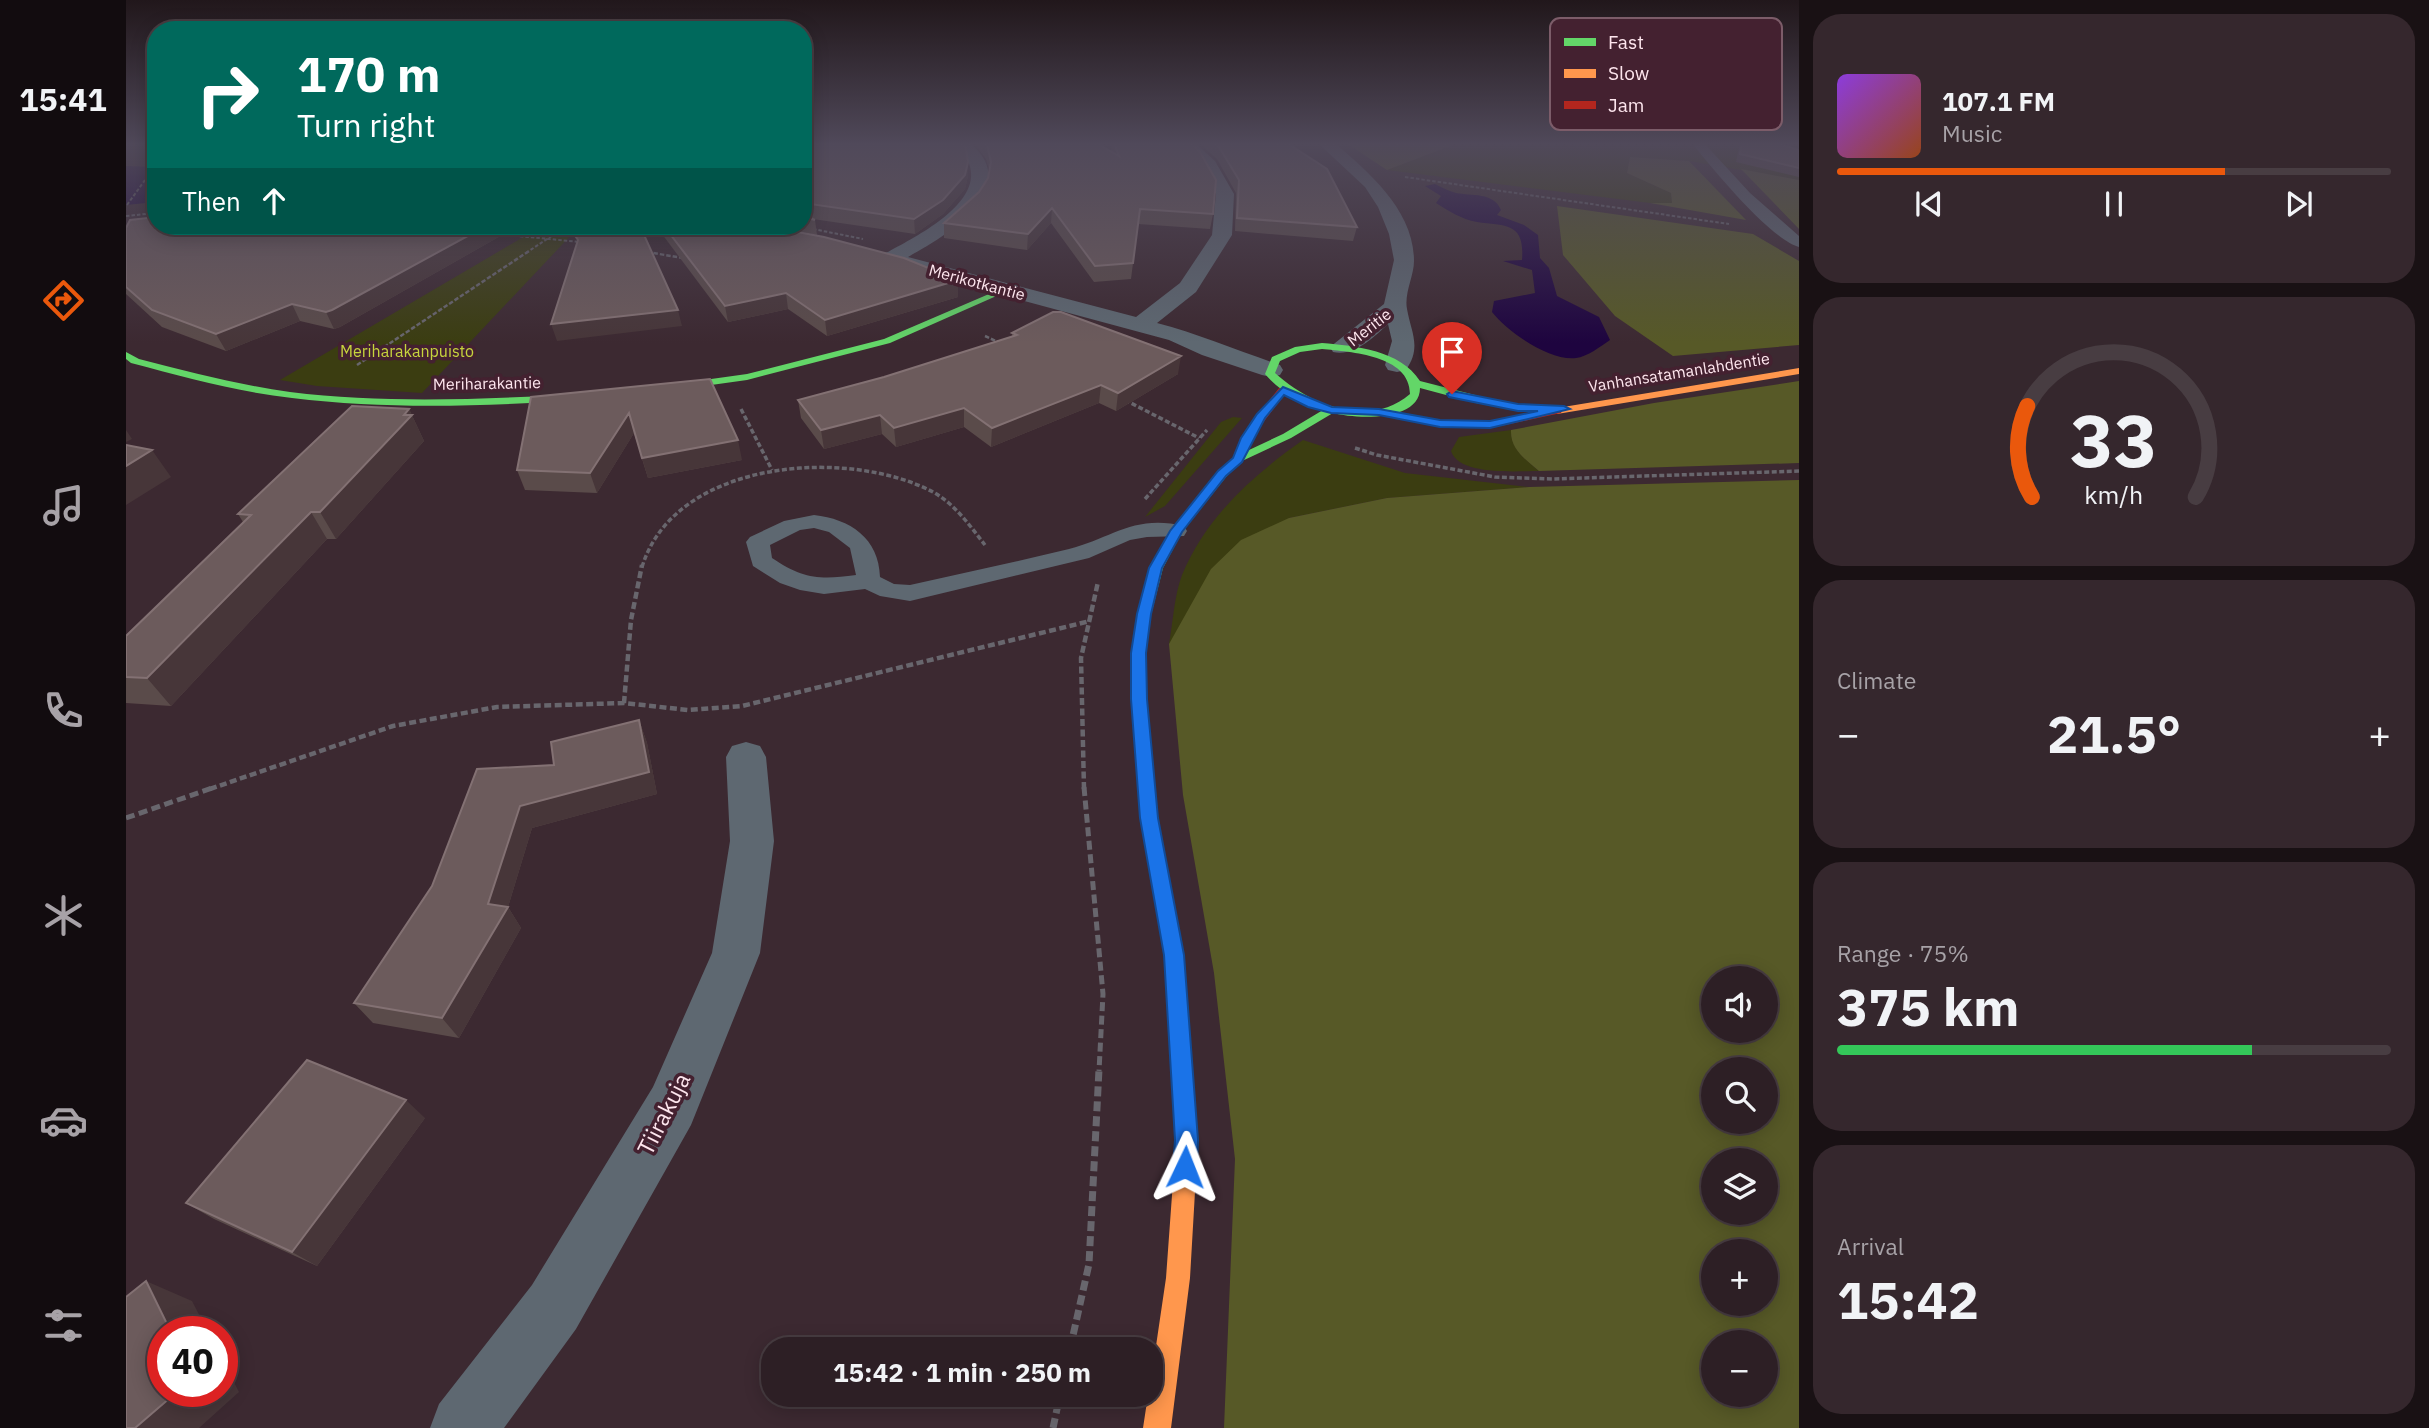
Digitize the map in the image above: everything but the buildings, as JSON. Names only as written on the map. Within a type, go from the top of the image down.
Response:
[{"type":"street","points":[[890,259],[957,217],[962,210]]},
{"type":"street","points":[[1140,325],[1188,287],[1222,235],[1224,210]]},
{"type":"street","name":"Meritie","points":[[1389,210],[1399,234],[1404,260],[1395,306],[1404,341],[1398,365]]},
{"type":"street","name":"Merikotkantie","points":[[866,253],[1177,335],[1298,349]]},
{"type":"street","points":[[643,391],[727,380],[820,360],[887,341],[1006,290]]},
{"type":"street","name":"Meritie","points":[[1342,347],[1367,331],[1395,306]]},
{"type":"street","name":"Merikotkantie","points":[[1177,335],[1277,380]]},
{"type":"street","points":[[1238,459],[1277,380],[1276,359],[1298,349],[1342,347],[1372,354],[1398,365],[1415,383],[1416,392],[1411,400],[1399,408],[1379,412],[1331,410],[1312,405],[1277,380]]},
{"type":"street","name":"Meriharakantie","points":[[126,355],[135,361],[211,380],[310,397],[417,401],[530,400],[605,395]]},
{"type":"street","name":"Vanhansatamanlahdentie","points":[[1379,412],[1440,424],[1490,425],[1564,409],[1799,371]]},
{"type":"street","name":"Vanhansatamanlahdentie","points":[[1415,383],[1476,400],[1518,407],[1564,409]]},
{"type":"street","points":[[1157,1428],[1178,1278],[1187,1140],[1174,955],[1149,818],[1139,699],[1139,653],[1144,614],[1156,568],[1176,531],[1222,474],[1238,459],[1287,436],[1331,410]]},
{"type":"street","name":"Tiirakuja","points":[[463,1428],[554,1307],[672,1106],[736,953],[752,841],[746,757]]},
{"type":"lane","points":[[1761,210],[1799,243]]},
{"type":"lane","points":[[868,581],[889,592],[910,593],[1081,553],[1123,535],[1147,530],[1176,531]]},
{"type":"path","points":[[1630,210],[1785,233]]},
{"type":"path","points":[[126,216],[147,214]]},
{"type":"path","points":[[496,235],[581,242]]},
{"type":"path","points":[[310,397],[553,235]]},
{"type":"path","points":[[635,250],[688,259]]},
{"type":"path","points":[[985,336],[1010,348]]},
{"type":"path","points":[[727,380],[772,470]]},
{"type":"path","points":[[1124,399],[1199,438]]},
{"type":"path","points":[[1073,1337],[1089,1264],[1103,993],[1084,786],[1080,658],[1100,571],[1149,494],[1213,422]]},
{"type":"path","points":[[1347,446],[1377,455],[1495,477],[1565,479],[1799,471]]},
{"type":"path","points":[[126,818],[393,726],[496,707],[624,703],[688,710],[742,706],[1090,621]]},
{"type":"path","points":[[1053,1428],[1057,1407]]},
{"type":"green space","points":[[1557,210],[1582,210],[1753,234],[1799,261],[1799,345],[1673,356],[1615,316],[1563,255]]},
{"type":"green space","points":[[1687,210],[1736,210],[1746,220]]},
{"type":"green space","points":[[1780,210],[1799,210],[1799,229]]},
{"type":"green space","name":"Meriharakanpuisto","points":[[527,235],[571,235],[422,393],[317,386],[280,380]]},
{"type":"green space","points":[[1799,381],[1799,463],[1539,471],[1519,453],[1511,437],[1511,430],[1654,403]]},
{"type":"green space","points":[[1233,417],[1242,418],[1165,506],[1145,517],[1221,422]]},
{"type":"green space","points":[[1511,430],[1516,448],[1539,471],[1477,468],[1465,465],[1456,459],[1451,451],[1459,437]]},
{"type":"green space","points":[[1303,440],[1405,473],[1529,487],[1387,498],[1289,518],[1169,644],[1179,583],[1204,534],[1249,483]]},
{"type":"green space","points":[[1799,480],[1799,1428],[1224,1428],[1235,1159],[1214,973],[1183,795],[1169,644],[1211,569],[1241,540],[1289,518],[1387,498],[1529,487]]},
{"type":"shaded area","points":[[1447,210],[1501,210],[1497,215],[1524,225],[1538,235],[1540,258],[1549,268],[1557,296],[1599,317],[1610,340],[1585,356],[1565,358],[1530,344],[1508,328],[1492,312],[1494,301],[1535,293],[1532,270],[1503,261],[1522,260],[1520,239],[1517,233],[1505,226],[1477,222]]},
{"type":"traffic: fast","points":[[661,389],[747,377],[887,341],[1006,290]]},
{"type":"traffic: fast","points":[[1322,346],[1365,352],[1397,363],[1415,382],[1415,395],[1401,407],[1383,414],[1341,412],[1299,397],[1270,374],[1276,359],[1298,349],[1322,346]]},
{"type":"traffic: fast","points":[[126,355],[135,361],[232,385],[327,399],[438,403],[584,397]]},
{"type":"traffic: fast","points":[[1415,383],[1476,400],[1517,407]]},
{"type":"traffic: fast","points":[[1179,1032],[1174,955],[1149,818],[1139,699],[1139,653],[1144,615],[1156,568],[1176,531],[1222,474],[1238,459],[1287,436],[1331,410]]},
{"type":"traffic: slow","points":[[1557,411],[1799,371]]},
{"type":"traffic: slow","points":[[1157,1428],[1178,1278],[1187,1140],[1179,1032]]},
{"type":"traffic: jam","points":[[1238,459],[1247,437],[1283,390]]},
{"type":"traffic: jam","points":[[1379,412],[1440,424],[1491,425],[1557,411]]},
{"type":"route","points":[[1185,1167],[1187,1140],[1174,955],[1149,818],[1139,699],[1139,653],[1144,614],[1156,568],[1176,531],[1222,474],[1238,459],[1261,416],[1283,390],[1312,405],[1331,410],[1379,412],[1440,424],[1490,425],[1564,409],[1518,407],[1452,394]]}]
